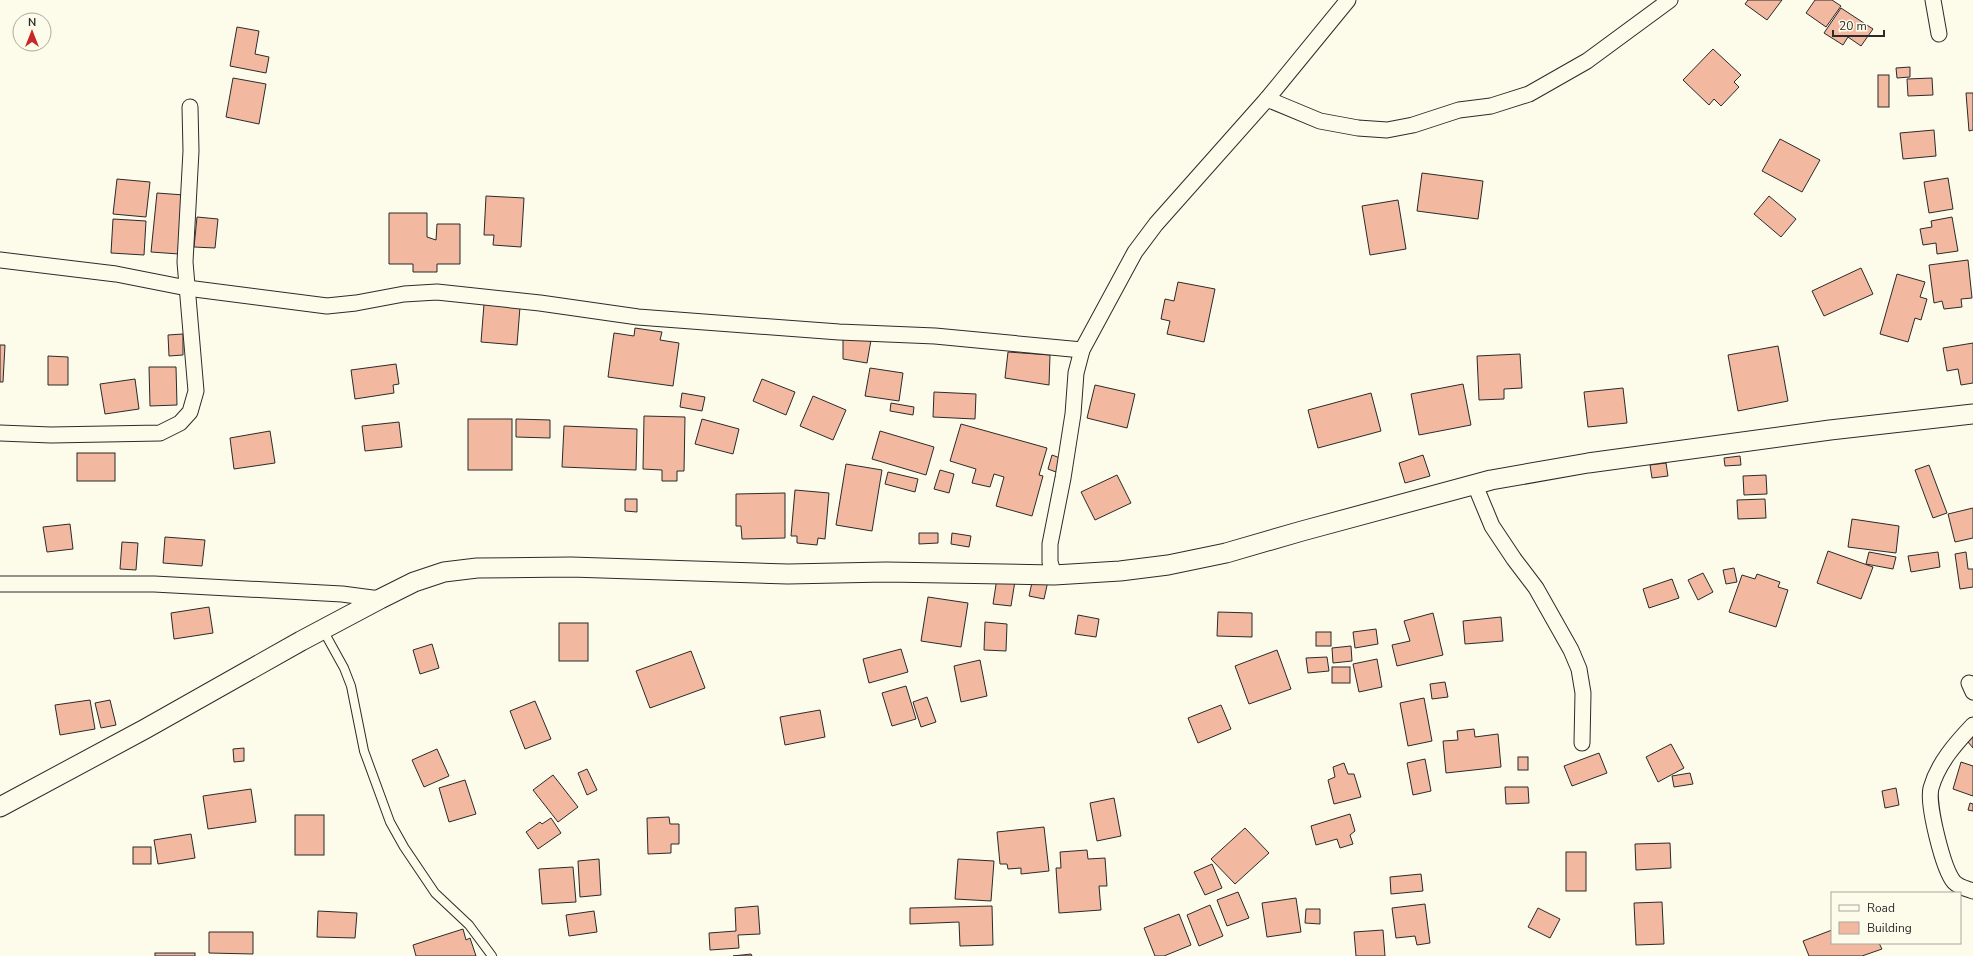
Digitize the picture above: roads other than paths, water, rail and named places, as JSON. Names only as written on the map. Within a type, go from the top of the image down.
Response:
[{"type":"street","points":[[1054,575],[1050,562],[1050,544],[1063,478],[1073,414],[1076,373],[1082,350],[1135,252],[1161,219],[1267,99],[1348,0]]},
{"type":"street","points":[[1267,99],[1320,121],[1358,128],[1387,130],[1413,125],[1459,110],[1491,106],[1529,94],[1587,61],[1670,0]]},
{"type":"street","points":[[1934,0],[1939,34]]},
{"type":"street","points":[[0,433],[51,435],[160,432],[180,423],[190,412],[196,391],[185,262],[191,151],[190,107]]},
{"type":"street","points":[[0,260],[116,274],[187,288],[327,306],[356,303],[404,294],[437,292],[463,294],[638,317],[839,332],[950,338],[1082,350]]},
{"type":"street","points":[[0,807],[145,729],[380,599],[414,582],[444,572],[477,568],[571,567],[788,574],[886,572],[1054,575],[1120,571],[1168,565],[1226,553],[1474,484],[1588,463],[1815,432],[1973,414]]},
{"type":"street","points":[[1474,484],[1492,526],[1536,588],[1580,669],[1583,692],[1582,743]]},
{"type":"street","points":[[0,584],[162,585],[342,594],[380,599]]},
{"type":"street","points":[[1973,725],[1950,750],[1931,789],[1930,800],[1942,857],[1948,873],[1960,887],[1973,891]]},
{"type":"lane","points":[[323,630],[349,680],[364,751],[390,822],[404,847],[435,893],[469,925],[492,956]]}]
